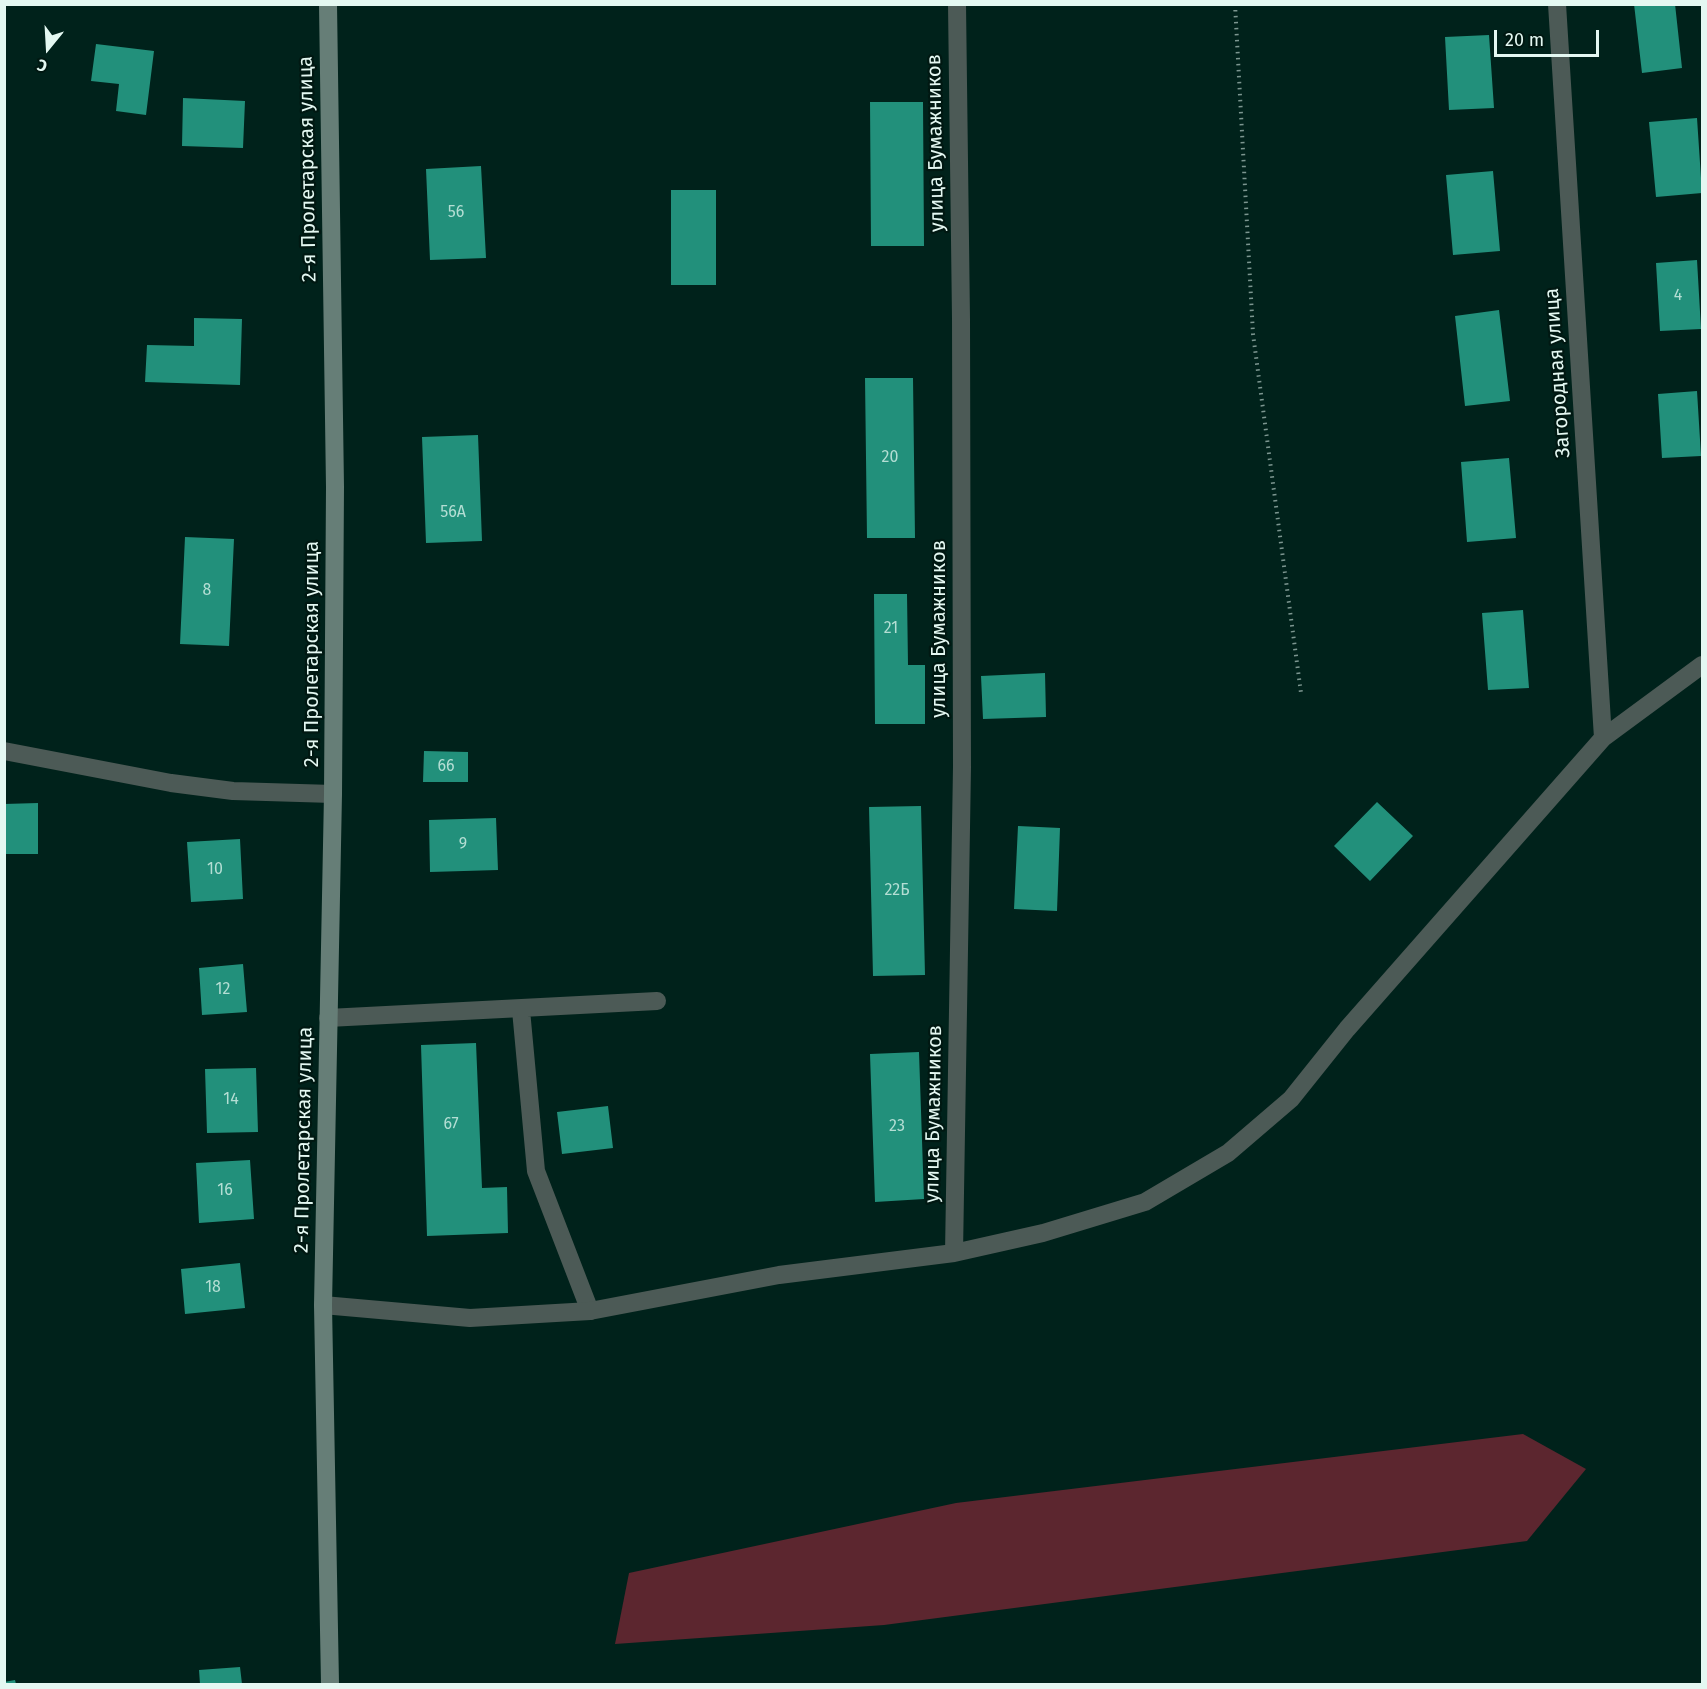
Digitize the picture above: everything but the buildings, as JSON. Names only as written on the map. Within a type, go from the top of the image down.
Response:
[{"type":"main road","name":"2-я Пролетарская улица","points":[[328,4],[335,487],[333,794],[323,1305],[330,1684]]},
{"type":"street","name":"улица Бумажников","points":[[954,1253],[962,767],[961,319],[957,4]]},
{"type":"street","name":"Загородная улица","points":[[1557,4],[1603,738]]},
{"type":"street","points":[[323,1305],[470,1318],[590,1311],[779,1275],[954,1253],[1043,1233],[1145,1202],[1228,1153],[1291,1099],[1347,1029],[1603,738],[1702,665]]},
{"type":"street","points":[[4,751],[213,789],[333,794]]},
{"type":"street","points":[[328,1018],[521,1010],[657,1001]]},
{"type":"street","points":[[521,1010],[536,1171],[590,1311]]},
{"type":"path","points":[[1234,4],[1252,334],[1301,693]]},
{"type":"shaded area","points":[[1523,1434],[1586,1469],[1527,1541],[884,1625],[615,1644],[629,1573],[956,1503]]}]
